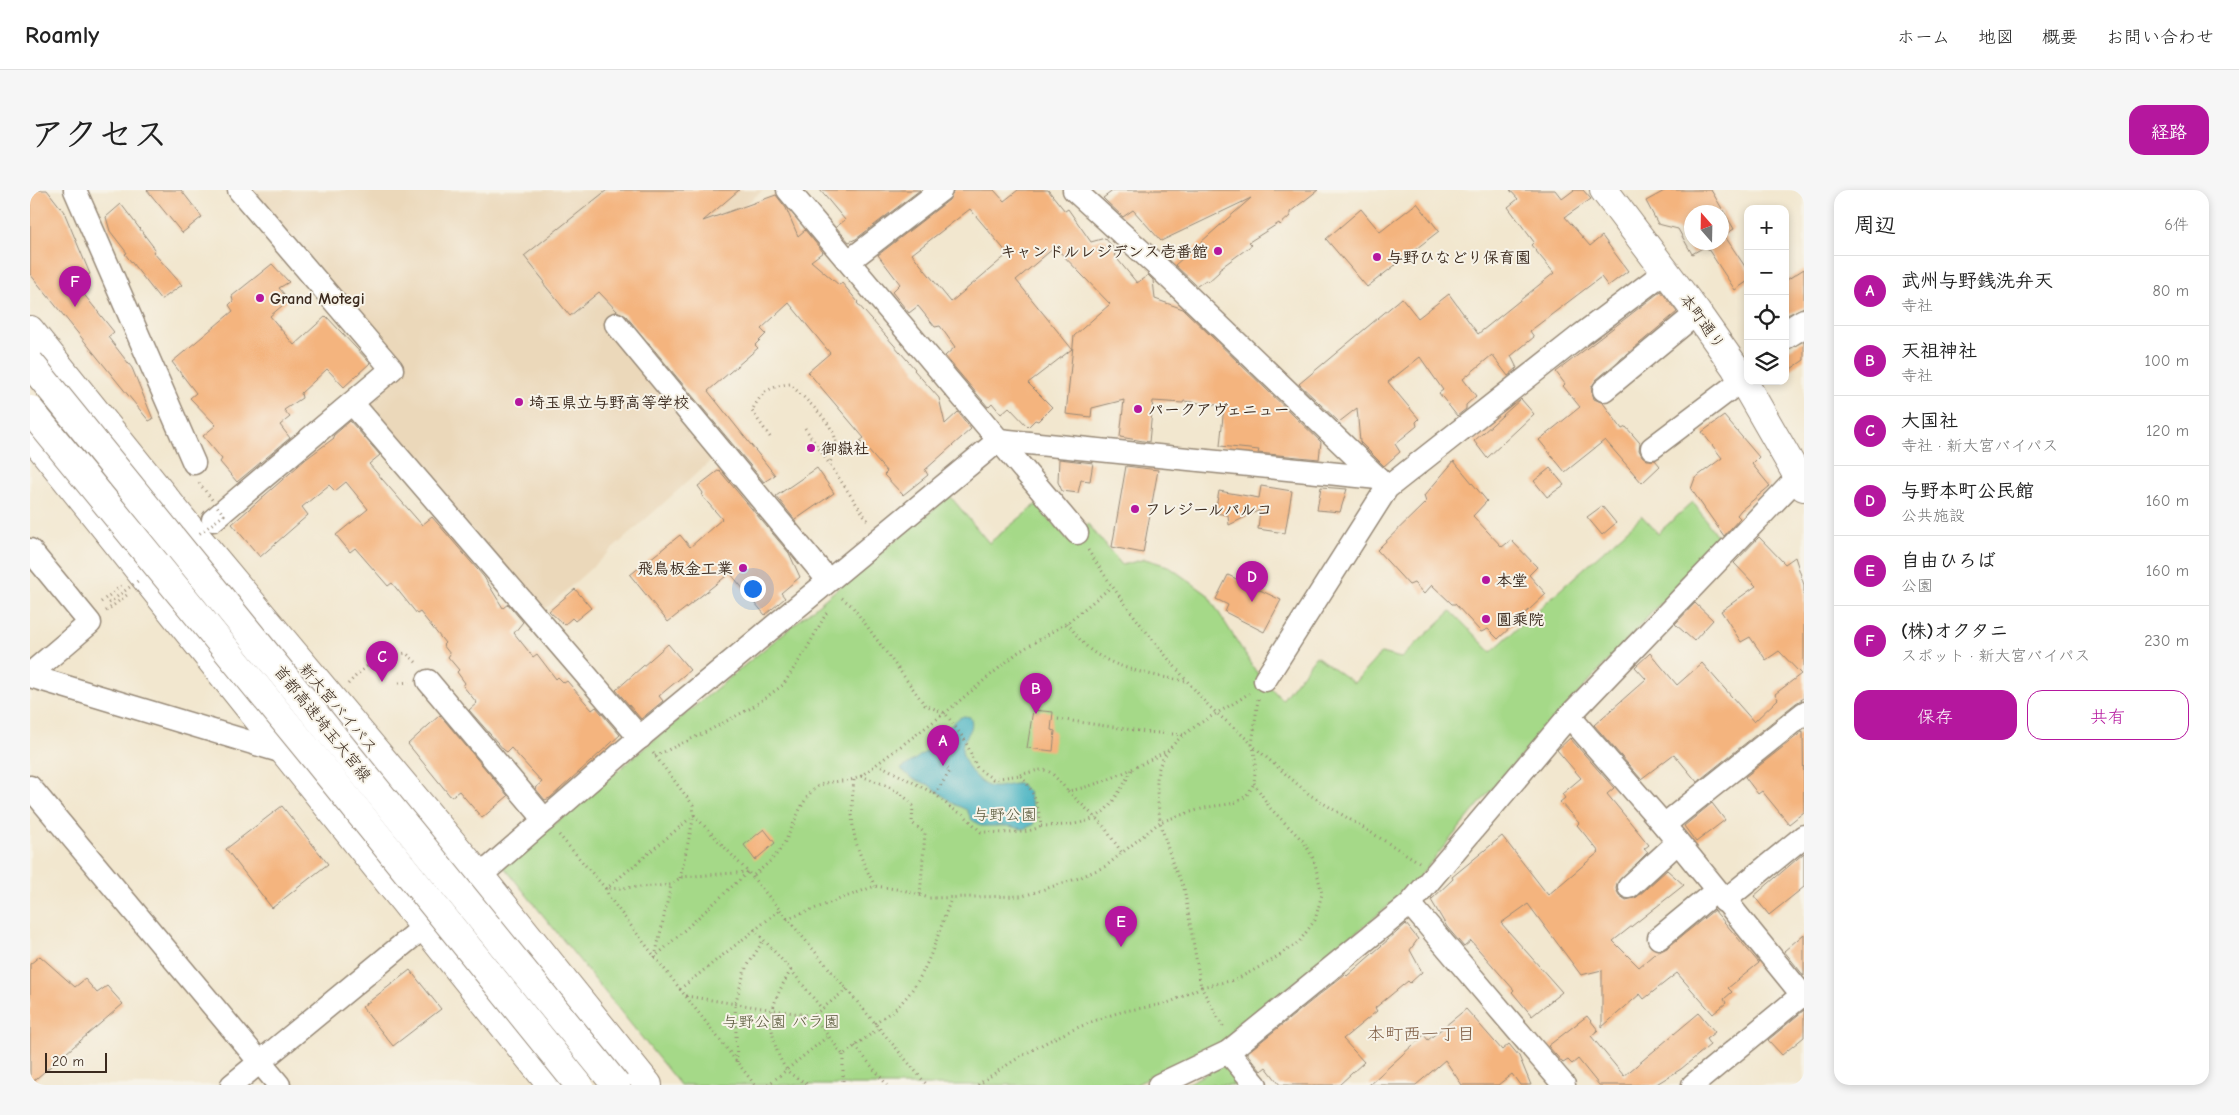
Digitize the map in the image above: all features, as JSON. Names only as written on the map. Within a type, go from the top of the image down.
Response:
[{"type":"main road","name":"本町通り","points":[[1604,190],[1742,369],[1801,482]]},
{"type":"main road","points":[[1789,332],[1804,323]]},
{"type":"main road","name":"新大宮バイパス","points":[[30,330],[195,536],[480,876],[648,1085]]},
{"type":"main road","name":"首都高速埼玉大宮線","points":[[30,363],[616,1085]]},
{"type":"main road","name":"首都高速埼玉大宮線","points":[[30,410],[579,1085]]},
{"type":"main road","points":[[30,434],[551,1085]]},
{"type":"street","points":[[76,190],[197,473]]},
{"type":"street","points":[[218,518],[392,369],[239,190]]},
{"type":"street","points":[[788,190],[1077,533]]},
{"type":"street","points":[[849,261],[940,190]]},
{"type":"street","points":[[1086,194],[1154,263],[1383,483]]},
{"type":"street","points":[[1262,683],[1383,483],[1666,271]]},
{"type":"street","points":[[1604,390],[1697,313]]},
{"type":"street","points":[[616,324],[828,580]]},
{"type":"street","points":[[1652,448],[1742,369]]},
{"type":"street","points":[[352,403],[640,738]]},
{"type":"street","points":[[480,876],[828,580],[999,440],[1383,483]]},
{"type":"street","points":[[1158,1085],[1228,1052],[1410,904],[1569,716],[1801,482]]},
{"type":"street","points":[[30,550],[90,623],[30,675]]},
{"type":"street","points":[[30,675],[283,752]]},
{"type":"street","points":[[428,681],[545,820]]},
{"type":"street","points":[[1664,825],[1804,713]]},
{"type":"street","points":[[1569,716],[1664,825],[1803,996],[1693,1085]]},
{"type":"street","points":[[30,787],[279,1085]]},
{"type":"street","points":[[1659,938],[1804,836]]},
{"type":"street","points":[[1629,888],[1677,843]]},
{"type":"street","points":[[1410,904],[1564,1085]]},
{"type":"street","points":[[232,1085],[424,926]]},
{"type":"street","points":[[1228,1052],[1256,1085]]},
{"type":"path","points":[[770,437],[752,411],[764,391],[776,385],[790,384],[815,409],[834,433],[837,444],[829,464]]},
{"type":"path","points":[[804,428],[879,538]]},
{"type":"path","points":[[197,473],[218,518]]},
{"type":"path","points":[[1077,533],[1111,587],[1217,715],[1310,795],[1415,858],[1435,875]]},
{"type":"path","points":[[828,580],[841,598],[852,606],[925,705],[945,713],[953,723],[964,740],[977,768],[993,779],[1020,775],[1042,768],[1050,771],[1097,818],[1122,853]]},
{"type":"path","points":[[106,598],[121,586]]},
{"type":"path","points":[[754,875],[771,861],[784,845],[797,815],[814,790],[831,781],[854,780],[878,764],[945,713],[1017,653],[1067,623],[1111,587]]},
{"type":"path","points":[[835,602],[841,598]]},
{"type":"path","points":[[655,756],[751,708],[783,685],[806,650],[830,606]]},
{"type":"path","points":[[1067,623],[1085,645],[1099,656],[1130,669],[1187,681]]},
{"type":"path","points":[[346,685],[364,667],[382,657],[406,653],[418,664],[428,681]]},
{"type":"path","points":[[1219,1019],[1201,987],[1184,888],[1173,865],[1160,822],[1157,783],[1159,768],[1169,750],[1184,735],[1217,715],[1262,683]]},
{"type":"path","points":[[787,919],[875,886],[903,890],[929,898],[1023,896],[1106,866],[1160,822],[1208,807],[1233,804],[1248,795],[1254,783],[1252,745],[1262,683]]},
{"type":"path","points":[[1058,719],[1147,732],[1184,735]]},
{"type":"path","points":[[640,738],[693,805],[694,815],[680,877],[671,885],[655,957]]},
{"type":"path","points":[[1068,791],[1103,781],[1169,750]]},
{"type":"path","points":[[878,764],[936,793],[951,808],[964,815],[981,832],[1020,833],[1033,831],[1041,826],[1078,824],[1097,818],[1116,799],[1134,767]]},
{"type":"path","points":[[936,793],[950,771],[945,767]]},
{"type":"path","points":[[1020,775],[1032,792],[1040,812],[1041,826]]},
{"type":"path","points":[[860,776],[895,788],[906,796],[913,806],[912,823],[925,833],[920,896]]},
{"type":"path","points":[[854,780],[852,824],[856,843],[875,886]]},
{"type":"path","points":[[978,1085],[1001,1068],[1034,1048],[1120,1012],[1170,1002],[1201,987],[1235,980],[1299,942],[1315,920],[1322,894],[1314,860],[1304,842],[1270,808],[1254,783]]},
{"type":"path","points":[[694,815],[748,872],[927,1085]]},
{"type":"path","points":[[606,889],[694,815]]},
{"type":"path","points":[[545,820],[606,889],[609,897],[755,1085]]},
{"type":"path","points":[[680,877],[748,872]]},
{"type":"path","points":[[655,957],[748,872]]},
{"type":"path","points":[[606,889],[671,885]]},
{"type":"path","points":[[875,1023],[902,1002],[915,984],[929,957],[951,898]]},
{"type":"path","points":[[680,988],[780,910]]},
{"type":"path","points":[[754,929],[791,970],[822,1009]]},
{"type":"path","points":[[737,1062],[735,1004],[744,970],[764,939]]},
{"type":"path","points":[[791,970],[778,993],[772,1009],[771,1030],[777,1051],[787,1070],[809,1085]]},
{"type":"path","points":[[813,1016],[847,989]]},
{"type":"path","points":[[686,996],[813,1016],[843,1055],[844,1085]]},
{"type":"path","points":[[843,1055],[879,1028]]},
{"type":"path","points":[[768,1085],[828,1036]]},
{"type":"path","points":[[854,1046],[887,1085]]},
{"type":"shaded area","name":"埼玉県立与野高等学校","points":[[253,190],[763,190],[606,325],[715,457],[541,613],[368,405],[368,398],[403,369]]},
{"type":"green space","name":"与野公園","points":[[950,496],[989,543],[1037,504],[1068,540],[1088,524],[1122,565],[1145,559],[1168,566],[1207,594],[1255,670],[1282,700],[1316,656],[1354,683],[1381,653],[1401,658],[1451,611],[1491,652],[1642,516],[1658,533],[1693,502],[1719,539],[1500,779],[1408,890],[1220,1044],[1135,1085],[680,1085],[504,867],[660,735]]},
{"type":"green space","points":[[1221,1066],[1230,1068],[1245,1085],[1184,1085]]},
{"type":"water","points":[[964,716],[970,717],[972,722],[972,726],[962,745],[965,761],[977,779],[988,786],[997,787],[1021,784],[1028,792],[1036,816],[1033,825],[1023,829],[1009,826],[981,826],[971,819],[967,810],[954,804],[929,785],[911,778],[901,769],[943,740],[950,726]]},
{"type":"building","points":[[30,190],[47,190],[64,212],[90,274],[74,282],[114,332],[108,337],[132,368],[153,419],[149,421],[30,274]]},
{"type":"building","points":[[147,190],[181,190],[202,217],[182,233]]},
{"type":"building","points":[[607,190],[739,190],[703,221],[776,195],[786,208],[798,236],[805,230],[823,252],[811,261],[839,285],[842,283],[939,398],[945,424],[958,412],[971,429],[925,470],[928,475],[903,495],[884,475],[887,472],[860,441],[864,438],[808,372],[830,353],[789,303],[761,329],[766,334],[755,345],[758,348],[708,391],[775,475],[764,482],[626,316],[617,311],[599,292],[570,316],[524,256]]},
{"type":"building","points":[[820,190],[920,190],[856,239],[849,242],[836,227],[845,220]]},
{"type":"building","points":[[954,190],[994,190],[1004,201],[1018,190],[1048,190],[1065,211],[1068,209],[1091,242],[1105,238],[1117,252],[1114,255],[1137,283],[1148,275],[1153,280],[1155,299],[1183,309],[1321,442],[1319,459],[1258,453],[1259,450],[1220,446],[1224,406],[1184,401],[1183,403],[1153,401],[1149,442],[1120,437],[1124,400],[1092,408],[1091,417],[1066,414],[1074,336],[1110,304],[1055,247],[1016,280],[1072,349],[1028,383],[1052,407],[1038,421],[1035,420],[1028,427],[1009,407],[1001,414],[992,403],[988,407],[945,356],[955,347],[940,326],[935,327],[918,306],[909,313],[892,292],[900,284],[878,255],[949,200]],"holes":[[[970,209],[1008,254],[951,302],[912,254]]]},
{"type":"building","points":[[1114,190],[1318,190],[1290,212],[1290,216],[1280,225],[1279,223],[1249,242],[1252,245],[1219,269],[1219,272],[1208,282],[1206,280],[1197,286],[1175,265],[1251,198],[1161,241],[1133,210],[1123,217],[1103,198]]},
{"type":"building","points":[[1510,190],[1555,190],[1562,199],[1574,190],[1583,190],[1591,199],[1565,217],[1590,246],[1602,236],[1628,271],[1608,286],[1601,277],[1530,331],[1534,337],[1511,356],[1517,368],[1508,376],[1492,355],[1463,379],[1476,396],[1466,405],[1466,409],[1457,416],[1439,393],[1443,390],[1420,357],[1388,382],[1419,419],[1416,422],[1417,426],[1395,444],[1400,452],[1384,466],[1360,442],[1357,408],[1339,422],[1299,384],[1402,298],[1418,318],[1449,294],[1478,334],[1554,273],[1531,245],[1534,242],[1508,207],[1518,199]]},
{"type":"building","points":[[1666,190],[1711,190],[1720,205],[1684,205],[1684,240],[1678,229],[1658,224],[1646,201]]},
{"type":"building","points":[[1417,203],[1439,231],[1367,287],[1326,239],[1361,209],[1380,232]]},
{"type":"building","points":[[121,204],[155,249],[153,252],[182,285],[161,300],[125,254],[127,253],[110,231],[106,217]]},
{"type":"building","points":[[1729,221],[1734,229],[1729,232]]},
{"type":"building","points":[[1729,242],[1744,265],[1744,284],[1735,290],[1709,250],[1729,250]]},
{"type":"building","points":[[1690,250],[1699,250],[1692,254]]},
{"type":"building","points":[[272,264],[289,282],[279,288],[289,300],[270,316],[294,345],[326,316],[370,363],[344,387],[327,369],[301,393],[302,398],[284,410],[290,417],[280,425],[290,438],[237,482],[220,462],[222,459],[203,436],[216,425],[190,398],[196,393],[172,362],[233,311],[229,305],[233,301],[232,296]]},
{"type":"building","points":[[1804,269],[1804,307],[1789,314],[1789,295],[1789,278]]},
{"type":"building","points":[[1661,291],[1677,312],[1596,380],[1591,388],[1594,399],[1603,403],[1622,429],[1626,427],[1640,443],[1639,450],[1642,456],[1647,460],[1655,460],[1660,466],[1642,483],[1605,440],[1565,472],[1539,440],[1580,407],[1563,386],[1565,384],[1556,372]]},
{"type":"building","points":[[1804,341],[1804,360],[1789,370],[1789,349]]},
{"type":"building","points":[[1521,399],[1534,414],[1487,458],[1474,441]]},
{"type":"building","points":[[1724,416],[1759,457],[1752,464],[1770,486],[1741,510],[1737,515],[1740,518],[1724,536],[1691,489],[1695,478],[1722,458],[1702,432]]},
{"type":"building","points":[[350,421],[380,455],[369,464],[422,525],[432,517],[484,577],[503,608],[508,604],[523,622],[514,633],[533,657],[537,654],[556,679],[558,677],[564,683],[567,681],[592,710],[596,707],[620,735],[550,798],[545,800],[535,788],[542,782],[511,748],[507,752],[504,750],[469,710],[477,703],[463,686],[465,683],[457,672],[459,670],[448,657],[450,654],[443,645],[445,643],[420,612],[417,614],[392,583],[388,586],[355,548],[350,552],[336,535],[368,509],[346,482],[335,491],[329,485],[302,507],[308,515],[260,557],[232,524],[306,459],[334,438],[333,436]]},
{"type":"building","points":[[1059,459],[1093,463],[1090,481],[1081,480],[1078,493],[1062,491],[1058,482]]},
{"type":"building","points":[[1454,461],[1487,501],[1473,516],[1502,547],[1511,540],[1537,567],[1529,575],[1546,594],[1498,639],[1488,629],[1481,632],[1455,604],[1452,604],[1432,585],[1424,594],[1414,583],[1409,585],[1377,550],[1426,502],[1424,496]]},
{"type":"building","name":"フレジールパルコ","points":[[1126,466],[1158,470],[1143,553],[1112,547]]},
{"type":"building","points":[[817,468],[834,493],[795,520],[776,496]]},
{"type":"building","points":[[1550,468],[1564,485],[1547,497],[1534,481]]},
{"type":"building","points":[[719,470],[789,553],[800,577],[781,593],[785,598],[765,615],[730,573],[668,622],[630,575],[680,535],[690,547],[722,519],[702,496],[703,493],[698,486]]},
{"type":"building","points":[[1261,486],[1292,491],[1285,533],[1258,529],[1260,510],[1229,525],[1228,515],[1215,513],[1219,491],[1259,498]]},
{"type":"building","points":[[1321,487],[1347,489],[1340,512],[1317,510]]},
{"type":"building","points":[[1602,506],[1616,523],[1602,535],[1587,517]]},
{"type":"building","points":[[1759,537],[1785,564],[1795,557],[1804,585],[1804,698],[1697,782],[1674,754],[1641,779],[1594,725],[1646,679],[1635,667],[1650,653],[1677,685],[1702,663],[1754,722],[1778,699],[1775,694],[1801,674],[1779,651],[1766,660],[1750,637],[1741,642],[1721,611],[1756,586],[1734,563]]},
{"type":"building","points":[[1228,575],[1281,600],[1264,632],[1225,612],[1228,605],[1216,599]]},
{"type":"building","points":[[575,589],[591,608],[575,621],[572,618],[564,625],[549,611]]},
{"type":"building","points":[[1695,603],[1713,620],[1694,641],[1675,624]]},
{"type":"building","points":[[668,644],[690,670],[659,696],[663,701],[641,719],[616,690]]},
{"type":"building","points":[[1033,710],[1053,712],[1051,730],[1055,731],[1053,751],[1027,748]]},
{"type":"building","points":[[440,715],[508,796],[482,818],[459,791],[451,797],[408,744]]},
{"type":"building","points":[[1803,731],[1804,812],[1789,824],[1762,791],[1758,794],[1745,777]]},
{"type":"building","points":[[1570,738],[1614,788],[1607,794],[1649,845],[1644,849],[1648,852],[1617,883],[1616,889],[1619,895],[1626,900],[1637,897],[1667,870],[1684,885],[1613,941],[1639,967],[1653,955],[1667,948],[1714,910],[1759,963],[1728,988],[1732,992],[1724,999],[1726,1003],[1713,1014],[1677,973],[1644,999],[1640,994],[1602,1027],[1602,970],[1581,975],[1528,904],[1501,923],[1562,992],[1532,1016],[1512,992],[1514,990],[1471,941],[1464,947],[1447,927],[1431,900],[1453,879],[1452,877],[1502,836],[1548,895],[1599,852],[1577,825],[1579,823],[1560,802],[1565,798],[1562,794],[1581,778],[1557,750]]},
{"type":"building","points":[[1712,803],[1725,820],[1696,842],[1684,826]]},
{"type":"building","points":[[282,806],[328,864],[272,908],[226,849]]},
{"type":"building","points":[[764,829],[775,843],[755,860],[744,845]]},
{"type":"building","points":[[1804,853],[1804,887],[1769,915],[1754,896]]},
{"type":"building","points":[[1406,924],[1418,939],[1410,950],[1422,972],[1375,1008],[1377,1011],[1343,1039],[1364,1062],[1339,1085],[1280,1085],[1266,1067],[1261,1071],[1248,1055],[1248,1052],[1345,974],[1347,976]]},
{"type":"building","points":[[1804,934],[1804,976],[1784,951]]},
{"type":"building","points":[[40,956],[75,987],[85,979],[97,993],[107,986],[123,1004],[30,1084],[30,964]]},
{"type":"building","points":[[410,970],[441,1009],[393,1046],[362,1007]]},
{"type":"building","points":[[1466,1009],[1502,1050],[1509,1044],[1519,1056],[1531,1085],[1520,1085],[1512,1074],[1498,1085],[1462,1085],[1445,1060],[1416,1085],[1369,1085],[1424,1035],[1428,1040]]},
{"type":"building","points":[[1804,1010],[1804,1037],[1782,1055],[1768,1040]]},
{"type":"building","points":[[1699,1013],[1715,1032],[1706,1039],[1710,1045],[1681,1069],[1655,1085],[1599,1085],[1578,1059],[1572,1064],[1568,1060],[1563,1063],[1548,1046],[1587,1016],[1598,1030],[1591,1036],[1624,1076]]},
{"type":"place","name":"キャンドルレジデンス壱番館","points":[[1218,251]]},
{"type":"place","name":"与野ひなどり保育園","points":[[1377,257]]},
{"type":"place","name":"Grand Motegi","points":[[260,298]]},
{"type":"place","name":"(株)オクタニ","points":[[75,307]]},
{"type":"place","name":"埼玉県立与野高等学校","points":[[519,402]]},
{"type":"place","name":"パークアヴェニュー","points":[[1138,409]]},
{"type":"place","name":"御嶽社","points":[[811,448]]},
{"type":"place","name":"フレジールパルコ","points":[[1135,509]]},
{"type":"place","name":"飛鳥板金工業","points":[[743,568]]},
{"type":"place","name":"本堂","points":[[1486,580]]},
{"type":"place","name":"与野本町公民館","points":[[1252,602]]},
{"type":"place","name":"圓乘院","points":[[1486,619]]},
{"type":"place","name":"大国社","points":[[382,682]]},
{"type":"place","name":"天祖神社","points":[[1036,714]]},
{"type":"place","name":"武州与野銭洗弁天","points":[[943,766]]},
{"type":"place","name":"自由ひろば","points":[[1121,947]]},
{"type":"district","name":"本町西一丁目","points":[[1421,1034]]},
{"type":"park label","name":"与野公園 バラ園","points":[[781,1021]]}]
